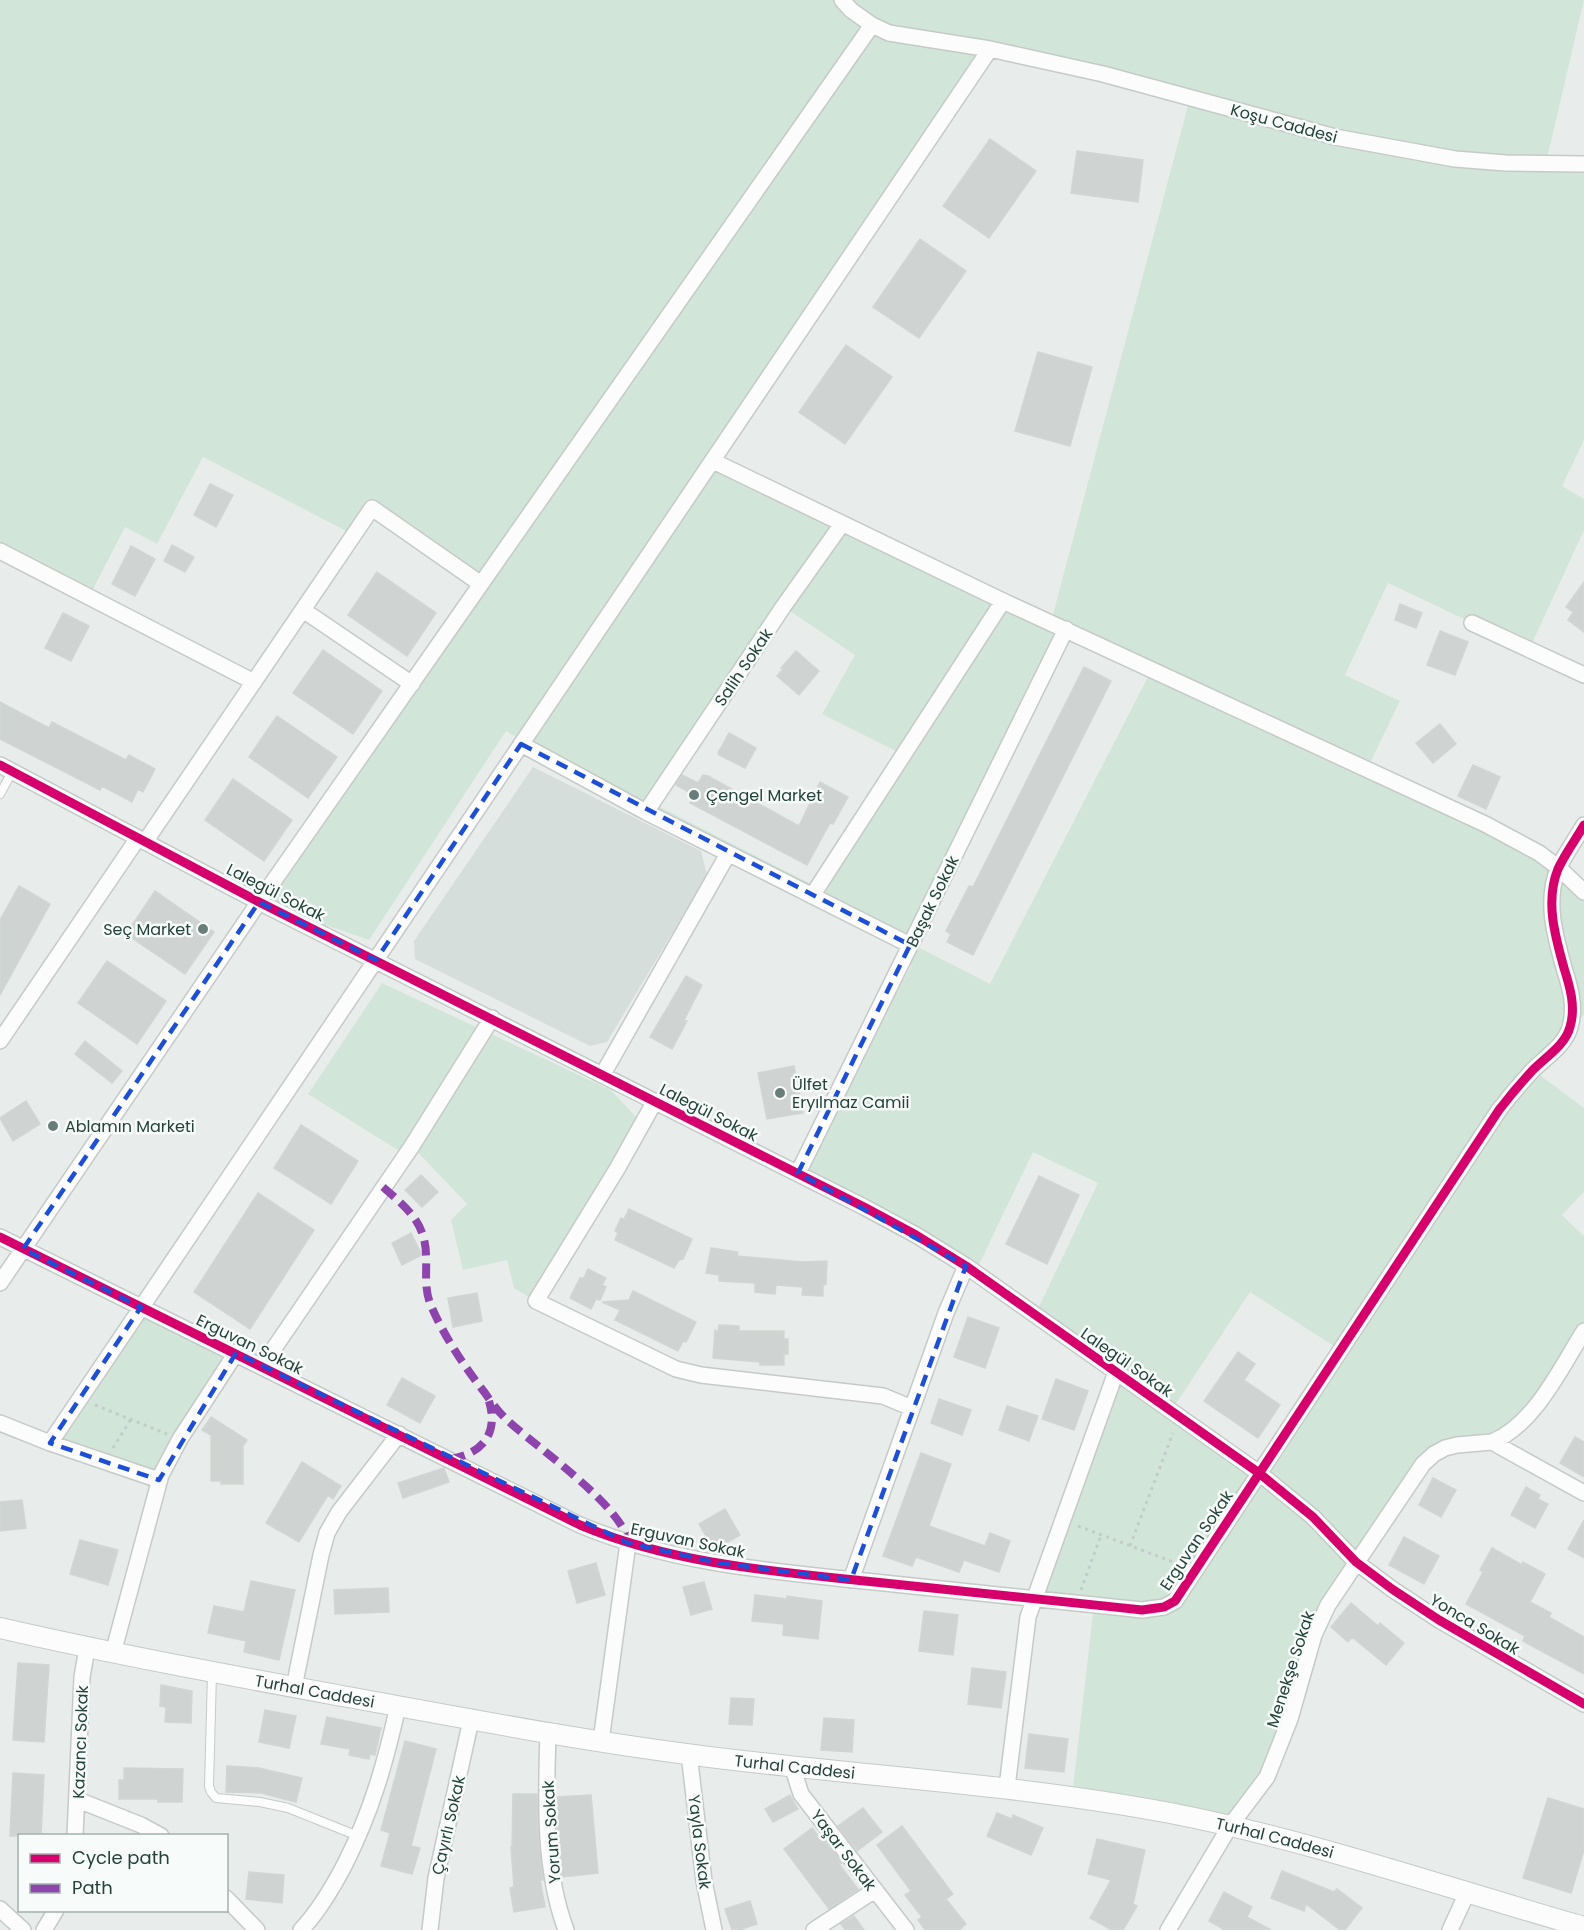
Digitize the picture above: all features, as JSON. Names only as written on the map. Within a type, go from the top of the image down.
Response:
[{"type":"street","name":"Koşu Caddesi","points":[[842,0],[872,25],[889,33],[990,49],[1103,74],[1356,142],[1455,159],[1506,163],[1584,164]]},
{"type":"street","points":[[0,1283],[259,902],[872,25]]},
{"type":"street","points":[[50,1443],[990,49]]},
{"type":"street","points":[[713,461],[1003,602],[1066,629],[1485,824],[1539,853],[1584,892]]},
{"type":"street","points":[[0,1041],[254,682],[372,508],[481,584]]},
{"type":"street","name":"Salih Sokak","points":[[646,812],[783,607],[842,524]]},
{"type":"street","points":[[0,551],[254,682]]},
{"type":"street","points":[[812,896],[1003,602]]},
{"type":"street","points":[[303,609],[412,684]]},
{"type":"street","points":[[1472,623],[1584,675]]},
{"type":"street","name":"Başak Sokak","points":[[798,1173],[1066,629]]},
{"type":"street","points":[[521,744],[646,812],[910,945]]},
{"type":"street","name":"Lalegül Sokak","points":[[6,768],[259,902],[603,1074],[916,1235],[966,1266],[1260,1473],[1312,1517],[1356,1562]]},
{"type":"street","name":"Erguvan Sokak","points":[[0,1238],[580,1525],[628,1543],[660,1552],[719,1563],[851,1580],[1142,1610],[1164,1607],[1175,1601],[1499,1110],[1532,1070],[1567,1034],[1573,1011],[1572,996],[1555,933],[1551,905],[1559,868],[1584,825]]},
{"type":"street","points":[[603,1074],[728,854]]},
{"type":"street","points":[[262,1366],[412,1146],[492,1018]]},
{"type":"street","points":[[655,1101],[617,1169],[536,1301],[676,1369],[701,1375],[883,1396],[912,1408]]},
{"type":"street","points":[[851,1580],[945,1313],[966,1266]]},
{"type":"street","points":[[1492,1442],[1508,1434],[1532,1413],[1584,1330]]},
{"type":"street","points":[[112,1653],[159,1480],[180,1439],[236,1353]]},
{"type":"street","points":[[1007,1787],[1028,1617],[1116,1372]]},
{"type":"street","points":[[0,1423],[50,1443],[159,1480]]},
{"type":"street","points":[[294,1687],[327,1533],[339,1512],[399,1434]]},
{"type":"street","points":[[1492,1442],[1584,1492]]},
{"type":"street","name":"Menekşe Sokak","points":[[1170,1929],[1230,1826],[1254,1795],[1270,1769],[1290,1719],[1318,1626],[1328,1605],[1356,1562],[1423,1464],[1434,1454],[1457,1445],[1492,1442]]},
{"type":"street","points":[[601,1741],[628,1543]]},
{"type":"street","name":"Yonca Sokak","points":[[1356,1562],[1439,1620],[1584,1704]]},
{"type":"street","name":"Turhal Caddesi","points":[[0,1628],[87,1648],[213,1672],[471,1720],[601,1741],[792,1766],[1007,1787],[1149,1809],[1306,1845],[1584,1928]]},
{"type":"street","name":"Kazancı Sokak","points":[[75,1834],[81,1700],[87,1648]]},
{"type":"street","points":[[301,1930],[328,1895],[359,1836],[386,1762],[398,1706]]},
{"type":"street","name":"Çayırlı Sokak","points":[[430,1930],[436,1878],[471,1720]]},
{"type":"street","name":"Yorum Sokak","points":[[548,1732],[546,1789],[549,1841],[555,1890],[566,1930]]},
{"type":"street","name":"Yayla Sokak","points":[[689,1754],[704,1881],[714,1930]]},
{"type":"street","name":"Yaşar Sokak","points":[[792,1766],[801,1794],[906,1930]]},
{"type":"street","points":[[78,1800],[141,1825],[157,1834]]},
{"type":"street","points":[[814,1930],[875,1890]]},
{"type":"street","points":[[1450,1930],[1467,1893]]},
{"type":"street","points":[[228,1900],[257,1930]]},
{"type":"street","points":[[0,1909],[23,1930]]},
{"type":"street","points":[[44,1930],[55,1912]]},
{"type":"lane","points":[[0,794],[6,768]]},
{"type":"lane","points":[[213,1672],[209,1786],[213,1795],[216,1798],[260,1802],[288,1808],[359,1836]]},
{"type":"path","points":[[80,1399],[180,1439]]},
{"type":"path","points":[[1130,1546],[1179,1416]]},
{"type":"path","points":[[105,1461],[131,1419]]},
{"type":"path","points":[[1062,1521],[1195,1570]]},
{"type":"path","points":[[1076,1603],[1101,1535]]},
{"type":"highlighted area","points":[[521,744],[910,945],[798,1173],[966,1266],[851,1580],[719,1563],[628,1543],[236,1353],[159,1480],[50,1443],[141,1307],[23,1249],[259,902],[376,960]]},
{"type":"shaded area","points":[[533,767],[701,851],[707,875],[607,1042],[590,1046],[415,959],[414,941]]},
{"type":"green space","points":[[0,0],[1584,0],[1546,163],[1584,164],[1584,440],[1562,486],[1584,499],[1584,530],[1529,650],[1388,583],[1345,675],[1400,701],[1367,769],[1485,824],[1584,892],[1584,1015],[1533,1070],[1584,1108],[1584,1192],[1562,1215],[1584,1236],[1584,1331],[1520,1425],[1434,1454],[1328,1605],[1274,1761],[1230,1826],[1072,1796],[1094,1605],[1034,1599],[1116,1372],[1035,1315],[1098,1183],[1033,1152],[975,1273],[798,1173],[911,966],[910,945],[646,812],[506,731],[369,940],[259,902],[481,584],[373,508],[354,535],[203,457],[157,544],[125,527],[89,597],[0,551]],"holes":[[[990,49],[1190,98],[1051,622],[713,461]],[[784,607],[855,655],[822,714],[896,751],[813,885],[650,802]],[[1066,630],[1152,669],[990,984],[918,947]],[[1250,1292],[1340,1350],[1259,1473],[1171,1411]]]},
{"type":"green space","points":[[382,983],[611,1090],[636,1117],[617,1169],[536,1301],[514,1288],[507,1260],[463,1270],[451,1220],[467,1204],[412,1146],[406,1155],[308,1094]]},
{"type":"green space","points":[[141,1307],[236,1353],[159,1480],[50,1443]]},
{"type":"building","points":[[990,139],[1036,171],[989,238],[943,206]]},
{"type":"building","points":[[1077,151],[1143,160],[1138,202],[1071,193]]},
{"type":"building","points":[[920,239],[966,271],[919,338],[873,307]]},
{"type":"building","points":[[846,345],[892,377],[845,444],[799,412]]},
{"type":"building","points":[[1038,352],[1092,367],[1070,446],[1015,431]]},
{"type":"building","points":[[210,484],[233,495],[216,527],[194,515]]},
{"type":"building","points":[[172,545],[194,557],[185,572],[164,561]]},
{"type":"building","points":[[131,546],[155,559],[135,596],[112,584]]},
{"type":"building","points":[[377,572],[436,613],[407,656],[348,615]]},
{"type":"building","points":[[1584,582],[1584,632],[1568,620],[1573,612],[1566,607]]},
{"type":"building","points":[[1400,604],[1422,613],[1416,628],[1395,620]]},
{"type":"building","points":[[63,613],[89,626],[71,661],[45,648]]},
{"type":"building","points":[[1440,631],[1468,642],[1455,675],[1427,665]]},
{"type":"building","points":[[323,650],[382,691],[353,734],[293,693]]},
{"type":"building","points":[[796,651],[819,671],[799,695],[777,676]]},
{"type":"building","points":[[1084,667],[1111,681],[973,955],[947,942],[951,934],[946,931],[969,886],[973,887]]},
{"type":"building","points":[[0,702],[49,728],[52,722],[126,760],[129,755],[155,769],[143,792],[138,789],[132,802],[102,786],[100,790],[0,739]]},
{"type":"building","points":[[277,716],[337,757],[308,798],[249,757]]},
{"type":"building","points":[[1440,724],[1456,744],[1433,763],[1416,743]]},
{"type":"building","points":[[729,733],[756,748],[745,768],[718,753]]},
{"type":"building","points":[[1473,765],[1500,777],[1486,809],[1458,796]]},
{"type":"building","points":[[682,775],[698,783],[703,775],[708,776],[799,826],[820,782],[848,797],[833,824],[830,823],[807,865],[690,803],[694,795],[676,785]]},
{"type":"building","points":[[233,779],[292,820],[264,861],[205,820]]},
{"type":"building","points":[[19,886],[50,904],[0,995],[0,920]]},
{"type":"building","points":[[155,891],[214,932],[185,974],[126,934]]},
{"type":"building","points":[[107,961],[166,1001],[137,1044],[78,1003]]},
{"type":"building","points":[[686,976],[702,985],[672,1049],[650,1037]]},
{"type":"building","points":[[85,1041],[122,1071],[112,1083],[75,1054]]},
{"type":"building","name":"Ülfet Eryılmaz Camii","points":[[794,1066],[803,1113],[767,1119],[758,1073]]},
{"type":"building","points":[[26,1101],[40,1124],[13,1141],[0,1118]]},
{"type":"building","points":[[301,1125],[358,1161],[331,1204],[274,1168]]},
{"type":"building","points":[[421,1175],[438,1192],[422,1207],[405,1190]]},
{"type":"building","points":[[1039,1176],[1079,1195],[1047,1264],[1006,1244]]},
{"type":"building","points":[[258,1193],[314,1230],[250,1329],[194,1292]]},
{"type":"building","points":[[629,1209],[692,1239],[683,1259],[679,1260],[674,1268],[615,1240],[618,1233],[615,1231],[621,1218],[624,1219]]},
{"type":"building","points":[[411,1233],[422,1255],[402,1265],[392,1243]]},
{"type":"building","points":[[711,1248],[738,1252],[737,1256],[803,1262],[827,1261],[823,1296],[802,1295],[803,1287],[776,1285],[775,1294],[755,1292],[755,1283],[719,1281],[719,1275],[706,1273]]},
{"type":"building","points":[[588,1269],[606,1278],[602,1285],[606,1287],[600,1300],[596,1299],[591,1309],[570,1298],[580,1278],[584,1278]]},
{"type":"building","points":[[633,1291],[696,1322],[686,1342],[683,1341],[678,1351],[615,1320],[620,1310],[602,1302],[629,1300]]},
{"type":"building","points":[[477,1293],[482,1321],[453,1327],[448,1298]]},
{"type":"building","points":[[968,1317],[999,1328],[985,1368],[954,1357]]},
{"type":"building","points":[[719,1325],[739,1326],[739,1331],[784,1331],[784,1339],[788,1339],[788,1354],[784,1354],[784,1365],[760,1365],[760,1362],[713,1358],[715,1330],[718,1332]]},
{"type":"building","points":[[1238,1352],[1255,1364],[1244,1380],[1280,1405],[1258,1438],[1204,1401]]},
{"type":"building","points":[[402,1378],[435,1396],[420,1423],[387,1405]]},
{"type":"building","points":[[1056,1379],[1088,1391],[1074,1430],[1042,1419]]},
{"type":"building","points":[[939,1399],[971,1410],[962,1435],[931,1423]]},
{"type":"building","points":[[1007,1406],[1038,1416],[1029,1441],[999,1430]]},
{"type":"building","points":[[211,1417],[247,1440],[243,1446],[243,1484],[221,1484],[221,1481],[211,1481],[211,1435],[202,1430]]},
{"type":"building","points":[[1575,1437],[1584,1442],[1584,1477],[1560,1463]]},
{"type":"building","points":[[921,1453],[951,1464],[929,1526],[985,1546],[990,1533],[1010,1541],[999,1572],[964,1560],[959,1572],[916,1557],[912,1566],[883,1556]]},
{"type":"building","points":[[302,1462],[341,1486],[333,1499],[328,1495],[299,1542],[266,1523]]},
{"type":"building","points":[[444,1468],[449,1482],[403,1498],[398,1483]]},
{"type":"building","points":[[1433,1478],[1456,1490],[1441,1517],[1419,1505]]},
{"type":"building","points":[[1526,1487],[1540,1495],[1538,1499],[1548,1504],[1535,1528],[1511,1515]]},
{"type":"building","points":[[22,1500],[26,1528],[0,1531],[0,1502]]},
{"type":"building","points":[[725,1509],[740,1535],[714,1550],[699,1524]]},
{"type":"building","points":[[1584,1520],[1584,1558],[1568,1549]]},
{"type":"building","points":[[1404,1537],[1439,1556],[1424,1584],[1389,1565]]},
{"type":"building","points":[[80,1540],[118,1550],[108,1585],[70,1574]]},
{"type":"building","points":[[1492,1548],[1522,1565],[1523,1562],[1545,1574],[1530,1602],[1551,1613],[1549,1617],[1584,1637],[1584,1674],[1523,1641],[1525,1636],[1466,1604],[1483,1572],[1480,1570]]},
{"type":"building","points":[[596,1563],[605,1595],[577,1603],[568,1571]]},
{"type":"building","points":[[251,1581],[295,1590],[279,1660],[244,1652],[246,1641],[208,1633],[214,1606],[244,1612]]},
{"type":"building","points":[[704,1582],[712,1609],[691,1615],[683,1587]]},
{"type":"building","points":[[388,1588],[389,1612],[335,1614],[334,1590]]},
{"type":"building","points":[[755,1595],[787,1599],[787,1596],[822,1601],[818,1639],[783,1635],[784,1624],[752,1621]]},
{"type":"building","points":[[1351,1603],[1378,1626],[1380,1623],[1404,1643],[1386,1665],[1352,1637],[1348,1642],[1331,1627]]},
{"type":"building","points":[[924,1611],[958,1615],[953,1655],[919,1651]]},
{"type":"building","points":[[18,1663],[49,1665],[44,1742],[13,1740]]},
{"type":"building","points":[[972,1668],[1006,1672],[1001,1708],[968,1704]]},
{"type":"building","points":[[161,1685],[192,1691],[191,1723],[165,1722],[166,1707],[160,1706]]},
{"type":"building","points":[[731,1698],[754,1699],[752,1725],[729,1724]]},
{"type":"building","points":[[265,1710],[296,1716],[289,1748],[259,1742]]},
{"type":"building","points":[[327,1717],[381,1728],[375,1755],[370,1754],[369,1759],[349,1755],[350,1749],[321,1744]]},
{"type":"building","points":[[824,1718],[854,1720],[852,1752],[821,1750]]},
{"type":"building","points":[[1029,1734],[1068,1739],[1064,1772],[1025,1768]]},
{"type":"building","points":[[405,1741],[436,1749],[411,1846],[420,1848],[412,1874],[381,1866],[390,1833],[381,1830]]},
{"type":"building","points":[[227,1766],[259,1768],[302,1778],[296,1802],[261,1793],[226,1792]]},
{"type":"building","points":[[124,1768],[183,1769],[182,1802],[158,1802],[158,1799],[119,1799],[119,1780],[124,1780]]},
{"type":"building","points":[[13,1773],[44,1775],[41,1834],[10,1836]]},
{"type":"building","points":[[513,1794],[537,1794],[543,1880],[540,1880],[545,1907],[514,1912],[510,1888],[514,1887],[511,1847]]},
{"type":"building","points":[[591,1795],[598,1873],[562,1877],[556,1797]]},
{"type":"building","points":[[790,1795],[798,1809],[773,1822],[765,1809]]},
{"type":"building","points":[[1548,1798],[1584,1809],[1584,1850],[1571,1893],[1523,1878]]},
{"type":"building","points":[[863,1808],[882,1832],[857,1851],[838,1826]]},
{"type":"building","points":[[997,1813],[1012,1819],[1013,1815],[1043,1828],[1031,1855],[987,1836]]},
{"type":"building","points":[[902,1826],[953,1894],[946,1899],[966,1924],[959,1930],[925,1930],[918,1920],[922,1917],[905,1895],[911,1891],[877,1845]]},
{"type":"building","points":[[812,1828],[821,1839],[823,1838],[842,1863],[839,1864],[858,1889],[829,1909],[784,1849]]},
{"type":"building","points":[[1097,1839],[1145,1850],[1133,1904],[1137,1906],[1123,1930],[1112,1930],[1090,1918],[1111,1880],[1088,1874]]},
{"type":"building","points":[[1282,1871],[1334,1892],[1337,1889],[1362,1908],[1345,1930],[1340,1930],[1306,1904],[1304,1911],[1271,1898]]},
{"type":"building","points":[[249,1872],[284,1875],[282,1903],[246,1899]]},
{"type":"building","points":[[1224,1892],[1252,1907],[1247,1917],[1271,1930],[1225,1930],[1209,1921]]},
{"type":"building","points":[[750,1901],[757,1924],[732,1930],[725,1909]]},
{"type":"building","points":[[854,1916],[864,1930],[845,1930],[841,1924]]},
{"type":"marked path","points":[[383,1187],[413,1216],[418,1224],[425,1243],[427,1291],[430,1303],[441,1327],[462,1361],[505,1418],[576,1477],[611,1512],[623,1528],[628,1543]]},
{"type":"marked path","points":[[450,1459],[471,1452],[485,1440],[492,1423],[489,1401]]},
{"type":"cycle path","points":[[0,765],[259,902],[916,1235],[966,1266],[1259,1473],[1313,1517],[1356,1562],[1392,1589],[1439,1620],[1584,1704]]},
{"type":"cycle path","points":[[0,1237],[580,1525],[614,1538],[685,1557],[756,1569],[1142,1610],[1164,1607],[1175,1601],[1499,1110],[1531,1072],[1564,1040],[1572,1020],[1572,1005],[1555,931],[1552,893],[1558,869],[1584,825]]},
{"type":"place","name":"Çengel Market","points":[[694,795]]},
{"type":"place","name":"Seç Market","points":[[203,929]]},
{"type":"place","name":"Ülfet Eryılmaz Camii","points":[[780,1093]]},
{"type":"place","name":"Ablamın Marketi","points":[[53,1126]]}]
